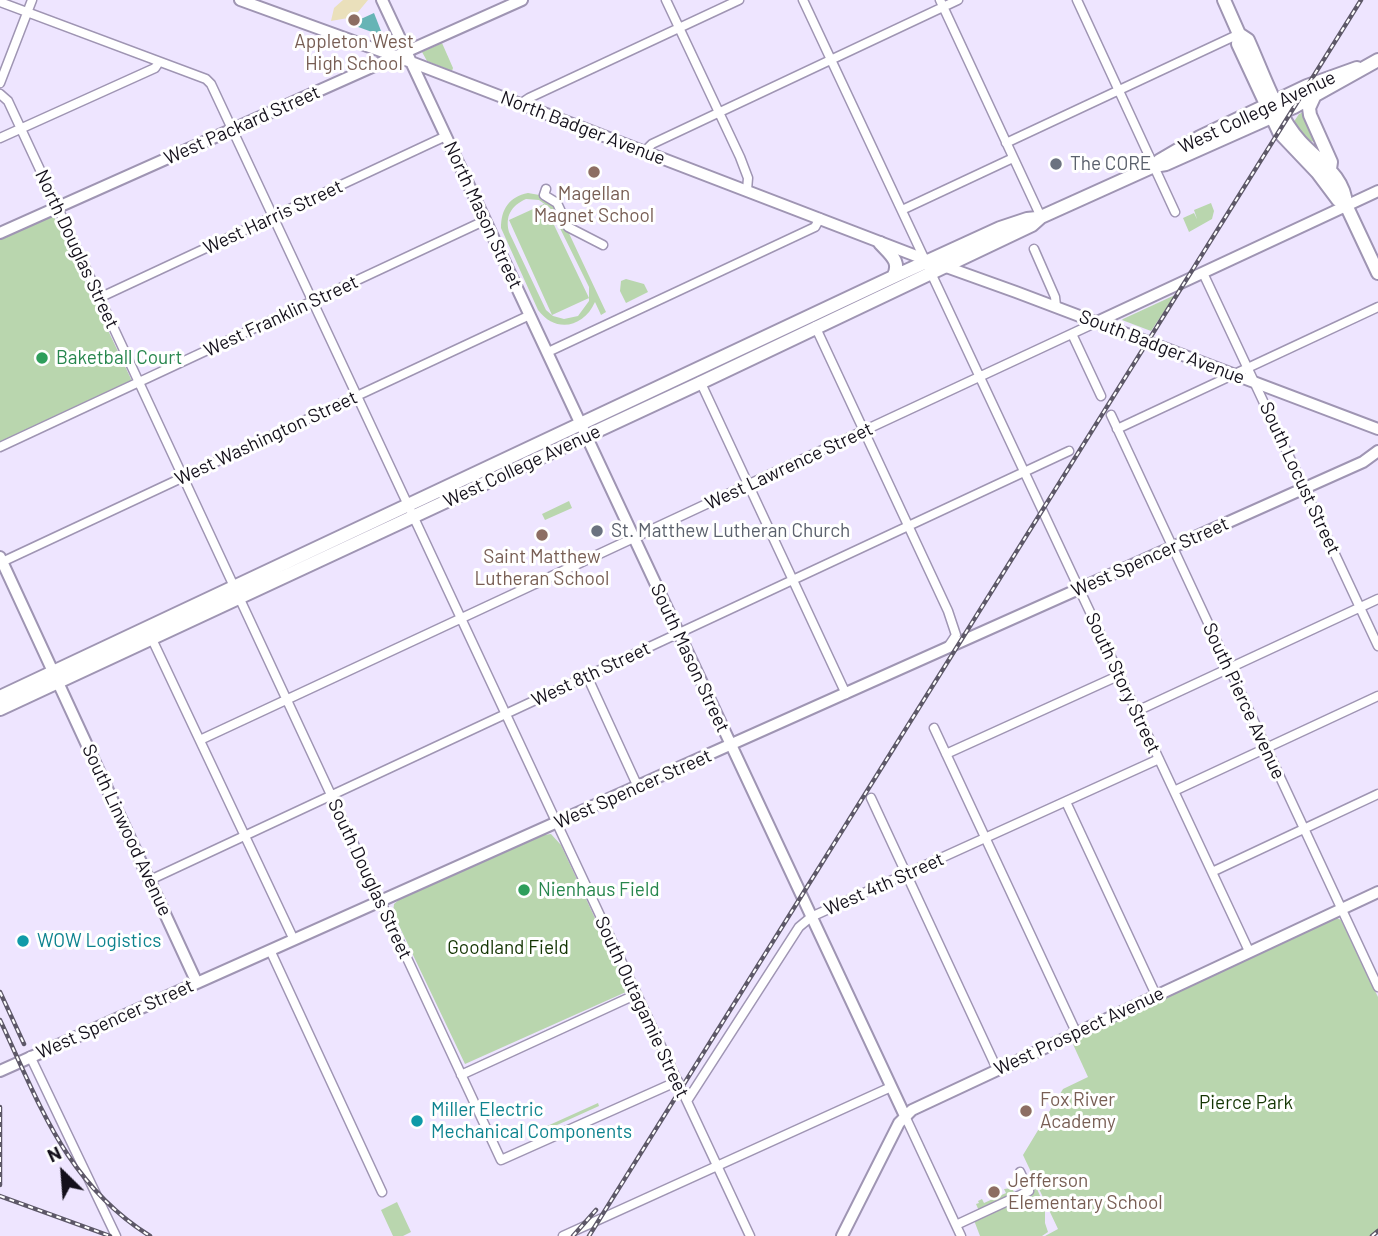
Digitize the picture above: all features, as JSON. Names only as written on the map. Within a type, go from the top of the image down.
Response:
[{"type":"main road","name":"North Badger Avenue","points":[[240,0],[394,57],[409,57],[520,104],[820,218],[927,264]]},
{"type":"main road","name":"North Mason Street","points":[[382,0],[584,431]]},
{"type":"main road","points":[[409,57],[522,0]]},
{"type":"main road","points":[[1224,0],[1239,34],[1248,40],[1283,138],[1317,172],[1338,200],[1346,205]]},
{"type":"main road","name":"West Packard Street","points":[[0,233],[394,57]]},
{"type":"main road","name":"West College Avenue","points":[[0,697],[111,658],[149,634],[698,377],[1000,228],[1041,217],[1154,166],[1166,164],[1274,109],[1324,78],[1364,67],[1378,60]]},
{"type":"main road","name":"West College Avenue","points":[[1274,109],[1314,97],[1364,67]]},
{"type":"main road","points":[[1314,97],[1310,112],[1331,162],[1330,169]]},
{"type":"main road","points":[[1274,109],[1296,137],[1330,169],[1346,196],[1346,205],[1378,273]]},
{"type":"main road","name":"West Lawrence Street","points":[[1097,322],[1378,191]]},
{"type":"main road","name":"West College Avenue","points":[[813,322],[893,277],[927,264],[945,267],[1032,225],[1041,217]]},
{"type":"main road","points":[[880,243],[896,262],[897,268],[893,277]]},
{"type":"main road","name":"South Badger Avenue","points":[[945,267],[1056,306],[1378,429]]},
{"type":"main road","name":"South Mason Street","points":[[584,431],[796,886],[795,891],[802,906],[809,913],[905,1116]]},
{"type":"main road","name":"West Spencer Street","points":[[4,1069],[1363,462],[1378,451]]},
{"type":"main road","name":"South Linwood Avenue","points":[[1,559],[197,983]]},
{"type":"main road","name":"West College Avenue","points":[[0,709],[123,639],[149,634]]},
{"type":"main road","points":[[111,658],[111,653],[123,639]]},
{"type":"main road","name":"West Prospect Avenue","points":[[842,1236],[900,1123],[916,1107],[1378,892]]},
{"type":"street","points":[[0,83],[32,0]]},
{"type":"street","points":[[666,0],[746,171],[749,181],[747,190]]},
{"type":"street","points":[[520,104],[738,0]]},
{"type":"street","name":"South Story Street","points":[[803,0],[1249,951]]},
{"type":"street","points":[[645,151],[652,144],[831,60],[942,3],[958,0]]},
{"type":"street","points":[[1077,0],[1175,212]]},
{"type":"street","points":[[0,2],[159,62],[155,68],[0,138]]},
{"type":"street","points":[[942,3],[1041,217]]},
{"type":"street","points":[[1006,143],[1239,34]]},
{"type":"street","name":"South Outagamie Street","points":[[159,62],[206,79],[213,86],[750,1236]]},
{"type":"street","name":"North Douglas Street","points":[[0,94],[8,101],[236,593]]},
{"type":"street","name":"West Harris Street","points":[[99,298],[446,136]]},
{"type":"street","points":[[902,209],[1013,158]]},
{"type":"street","points":[[546,189],[544,195],[557,203],[568,227],[603,245]]},
{"type":"street","points":[[548,352],[815,227],[820,218]]},
{"type":"street","name":"West Franklin Street","points":[[0,447],[486,220]]},
{"type":"street","points":[[1034,249],[1055,296],[1056,306]]},
{"type":"street","name":"South Locust Street","points":[[1203,273],[1378,646]]},
{"type":"street","points":[[1118,429],[1378,307]]},
{"type":"street","name":"West Washington Street","points":[[1,559],[530,314]]},
{"type":"street","points":[[813,322],[948,611],[956,635],[948,647]]},
{"type":"street","name":"West Lawrence Street","points":[[200,740],[1097,322]]},
{"type":"street","points":[[1072,334],[1101,396]]},
{"type":"street","points":[[698,377],[846,694]]},
{"type":"street","name":"South Pierce Avenue","points":[[1111,415],[1303,829],[1376,976],[1378,987]]},
{"type":"street","name":"West 8th Street","points":[[150,880],[1069,451]]},
{"type":"street","name":"South Douglas Street","points":[[236,593],[501,1160],[678,1081]]},
{"type":"street","points":[[1137,711],[1378,599]]},
{"type":"street","points":[[948,611],[960,629],[962,641]]},
{"type":"street","points":[[149,634],[294,940]]},
{"type":"street","points":[[946,754],[1120,675]]},
{"type":"street","points":[[587,676],[638,787]]},
{"type":"street","points":[[1174,791],[1378,696]]},
{"type":"street","points":[[934,728],[1076,1032]]},
{"type":"street","name":"West 4th Street","points":[[687,1101],[809,913],[986,839],[1159,759]]},
{"type":"street","points":[[1212,872],[1378,794]]},
{"type":"street","points":[[871,799],[997,1069]]},
{"type":"street","points":[[1066,802],[1156,995]]},
{"type":"street","points":[[270,950],[382,1192]]},
{"type":"street","points":[[461,1075],[637,994]]},
{"type":"street","points":[[30,1056],[116,1236]]},
{"type":"street","points":[[563,1236],[891,1087]]},
{"type":"street","name":"South Mason Street","points":[[905,1116],[961,1236]]},
{"type":"street","points":[[956,1225],[1029,1191],[1020,1172]]},
{"type":"green space","points":[[442,43],[452,71],[427,61],[422,52]]},
{"type":"green space","points":[[1306,111],[1317,142],[1308,141],[1293,123],[1299,114]]},
{"type":"green space","points":[[528,193],[545,196],[558,210],[606,312],[601,315],[595,302],[590,311],[577,322],[561,325],[545,318],[538,310],[501,228],[507,205],[516,197]],"holes":[[[526,199],[539,200],[550,208],[589,287],[589,301],[578,316],[564,319],[553,316],[546,310],[509,232],[508,221],[513,208]]]},
{"type":"green space","points":[[1211,203],[1214,211],[1212,219],[1189,232],[1183,218],[1194,213],[1197,219],[1194,210]]},
{"type":"green space","points":[[544,204],[589,298],[552,315],[509,220]]},
{"type":"green space","points":[[53,214],[132,381],[0,442],[0,238]]},
{"type":"green space","points":[[626,279],[644,284],[648,292],[626,303],[620,291],[621,281]]},
{"type":"green space","points":[[1175,295],[1151,331],[1122,320],[1123,319]]},
{"type":"green space","points":[[569,501],[572,508],[545,520],[542,514]]},
{"type":"green space","name":"Goodland Field","points":[[551,834],[561,845],[628,989],[465,1064],[393,913],[394,904],[401,898],[543,835]]},
{"type":"green space","name":"Pierce Park","points":[[1335,917],[1341,920],[1378,997],[1378,1231],[1372,1236],[1045,1236],[1058,1229],[1023,1155],[1063,1089],[1088,1077],[1071,1040]]},
{"type":"green space","points":[[598,1103],[599,1106],[546,1130],[545,1127]]},
{"type":"green space","points":[[1033,1180],[1045,1207],[1048,1232],[1042,1236],[980,1236],[972,1215],[979,1211],[976,1204],[978,1201],[982,1199],[984,1203],[1006,1193],[1004,1189],[1012,1188],[1015,1194],[1022,1191],[1020,1186]]},
{"type":"green space","points":[[397,1202],[411,1232],[403,1236],[393,1236],[381,1210]]},
{"type":"sand","points":[[343,0],[368,0],[358,12],[352,13],[348,18],[331,21],[334,8]]},
{"type":"shaded area","points":[[374,13],[383,36],[350,24]]},
{"type":"railway","points":[[589,1236],[1361,0]]},
{"type":"railway","points":[[0,992],[24,1044]]},
{"type":"railway","points":[[0,1020],[43,1112],[76,1167],[121,1215],[150,1236]]},
{"type":"railway","points":[[0,1107],[0,1185]]},
{"type":"railway","points":[[0,1196],[110,1236]]},
{"type":"railway","points":[[573,1236],[596,1210]]},
{"type":"railway","points":[[1372,1236],[1378,1231]]},
{"type":"place","name":"Appleton West High School","points":[[354,20]]},
{"type":"place","name":"The CORE","points":[[1056,164]]},
{"type":"place","name":"Magellan Magnet School","points":[[594,172]]},
{"type":"place","name":"Baketball Court","points":[[42,358]]},
{"type":"place","name":"St. Matthew Lutheran Church","points":[[597,531]]},
{"type":"place","name":"Saint Matthew Lutheran School","points":[[542,535]]},
{"type":"place","name":"Nienhaus Field","points":[[524,890]]},
{"type":"place","name":"WOW Logistics","points":[[23,941]]},
{"type":"place","name":"Fox River Academy","points":[[1026,1111]]},
{"type":"place","name":"Miller Electric Mechanical Components","points":[[417,1121]]},
{"type":"place","name":"Jefferson Elementary School","points":[[994,1192]]}]
